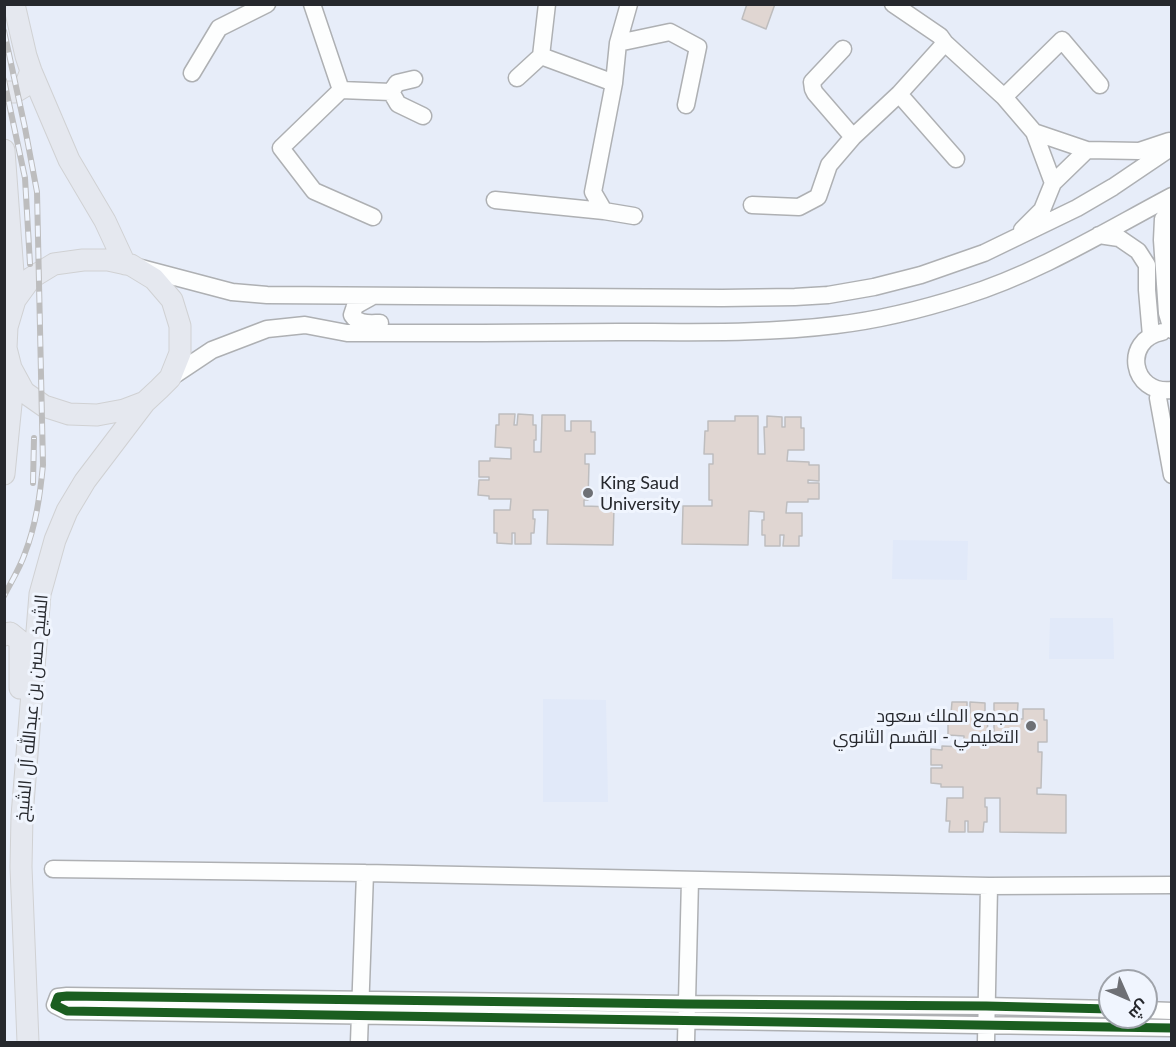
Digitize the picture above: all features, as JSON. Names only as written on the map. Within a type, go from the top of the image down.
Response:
[{"type":"main road","points":[[14,4],[31,71],[69,160],[128,265]]},
{"type":"main road","points":[[4,92],[15,92],[25,86],[31,71]]},
{"type":"main road","name":"الشيخ حسن بن عبدالله آل الشيخ","points":[[4,150],[15,300]]},
{"type":"main road","name":"الشيخ حسن بن عبدالله آل الشيخ","points":[[4,474],[9,366],[6,327],[15,300],[31,278],[54,264],[83,260],[108,260],[128,265],[154,279],[172,300],[180,326],[180,353],[170,378],[145,402],[85,482],[67,511],[55,540],[40,594],[22,816],[21,867],[28,1042]]},
{"type":"main road","name":"الشيخ حسن بن عبدالله آل الشيخ","points":[[9,366],[24,392],[44,406],[69,414],[97,415],[124,410],[145,402]]},
{"type":"main road","points":[[4,635],[10,633],[20,640],[19,683],[29,726]]},
{"type":"street","points":[[192,73],[219,28],[267,4]]},
{"type":"street","points":[[312,4],[341,90]]},
{"type":"street","points":[[517,78],[541,56],[547,4]]},
{"type":"street","points":[[604,211],[593,192],[614,83],[618,43],[629,4]]},
{"type":"street","points":[[893,4],[940,36],[1004,97],[1034,132],[1053,183]]},
{"type":"street","points":[[618,43],[670,33],[698,47],[686,105]]},
{"type":"street","points":[[1004,97],[1062,40],[1100,85]]},
{"type":"street","points":[[752,206],[799,207],[818,197],[829,165],[853,137],[899,94],[945,43]]},
{"type":"street","points":[[843,49],[812,82],[812,86],[818,97],[853,137]]},
{"type":"street","points":[[541,56],[614,83]]},
{"type":"street","points":[[391,92],[396,83],[414,79]]},
{"type":"street","points":[[373,217],[314,191],[281,148],[341,90],[391,92]]},
{"type":"street","points":[[391,92],[398,104],[423,116]]},
{"type":"street","points":[[899,94],[956,159]]},
{"type":"street","points":[[1034,132],[1087,150],[1139,151],[1172,140]]},
{"type":"street","points":[[128,265],[245,294],[722,298],[828,295],[874,287],[921,275],[984,253],[1113,188],[1172,147]]},
{"type":"street","points":[[1012,240],[1042,210],[1053,183],[1087,150]]},
{"type":"street","points":[[170,378],[213,350],[267,329],[305,325],[347,333],[756,331],[872,320],[966,296],[1009,279],[1061,256],[1172,196]]},
{"type":"street","points":[[495,200],[634,216]]},
{"type":"street","points":[[1166,390],[1151,387],[1143,381],[1136,366],[1143,343],[1160,332],[1172,331],[1167,313],[1162,240],[1163,219],[1172,208]]},
{"type":"street","points":[[1099,235],[1119,238],[1138,251],[1147,265],[1151,336]]},
{"type":"street","points":[[374,295],[355,306],[352,315],[354,319],[362,323],[386,323],[410,333]]},
{"type":"street","points":[[1166,390],[1158,398],[1172,475]]},
{"type":"street","points":[[53,869],[989,886],[1172,885]]},
{"type":"street","points":[[359,1042],[365,873]]},
{"type":"street","points":[[686,1042],[690,880]]},
{"type":"street","points":[[986,1042],[989,886]]},
{"type":"street","points":[[1098,1009],[986,1006],[687,1013],[359,1016],[67,1011],[55,1005],[58,997],[67,996],[360,999],[687,1013],[986,1025],[1172,1028]]},
{"type":"shaded area","name":"King Saud University","points":[[5,5],[1171,5],[1171,1042],[5,1042]]},
{"type":"shaded area","points":[[893,540],[968,541],[967,580],[892,579]]},
{"type":"shaded area","points":[[1050,618],[1113,618],[1114,659],[1049,659]]},
{"type":"shaded area","points":[[543,699],[606,700],[608,802],[543,802]]},
{"type":"building","points":[[747,4],[775,4],[766,29],[742,19]]},
{"type":"building","points":[[499,414],[515,414],[514,425],[517,425],[518,414],[533,415],[533,425],[536,425],[534,452],[541,452],[542,415],[565,415],[565,431],[571,431],[571,421],[591,421],[591,432],[595,432],[595,454],[585,454],[585,464],[589,464],[588,500],[584,500],[584,506],[614,507],[613,545],[547,544],[548,510],[533,510],[533,519],[535,519],[531,544],[515,544],[515,533],[512,533],[512,544],[497,543],[497,533],[494,533],[494,510],[510,510],[511,499],[489,499],[489,496],[478,495],[479,480],[489,480],[489,477],[479,477],[479,461],[490,461],[490,458],[511,459],[511,448],[495,447]]},
{"type":"building","points":[[735,416],[758,416],[758,454],[765,454],[764,427],[767,427],[767,416],[782,417],[782,427],[785,427],[785,417],[801,417],[801,428],[804,428],[804,450],[788,450],[787,461],[819,465],[819,481],[808,480],[808,483],[819,483],[819,499],[808,499],[808,502],[787,502],[786,513],[802,513],[802,536],[799,536],[799,546],[783,546],[784,535],[780,535],[780,546],[765,546],[765,535],[762,535],[764,512],[749,511],[748,545],[682,544],[683,506],[712,506],[712,500],[709,500],[709,464],[713,464],[713,454],[704,454],[708,421],[735,421]]},
{"type":"building","points":[[952,702],[967,702],[967,713],[970,713],[970,702],[985,703],[985,713],[989,713],[986,740],[994,740],[994,703],[1018,703],[1017,719],[1023,719],[1023,709],[1044,709],[1044,720],[1047,720],[1047,742],[1038,742],[1038,752],[1042,752],[1041,788],[1037,788],[1037,794],[1066,795],[1066,833],[1000,832],[1000,798],[985,798],[987,822],[984,822],[983,832],[968,832],[968,821],[965,821],[965,832],[949,832],[950,821],[946,821],[947,798],[963,798],[963,787],[941,787],[941,784],[931,783],[931,768],[942,768],[942,765],[931,765],[931,749],[942,750],[942,746],[964,747],[964,736],[948,735],[948,713],[951,713]]},
{"type":"railway","points":[[4,31],[37,192],[43,465],[32,532],[21,564],[4,596]]},
{"type":"railway","points":[[4,80],[25,178],[30,264]]},
{"type":"railway","points":[[33,483],[34,438]]},
{"type":"cycle path","points":[[1098,1009],[67,996],[58,997],[55,1005],[67,1011],[1098,1027]]},
{"type":"cycle path","points":[[1158,1028],[1172,1028]]},
{"type":"place","name":"King Saud University","points":[[588,493]]},
{"type":"place","name":"مجمع الملك سعود التعليمي - القسم الثانوي","points":[[1031,726]]}]
